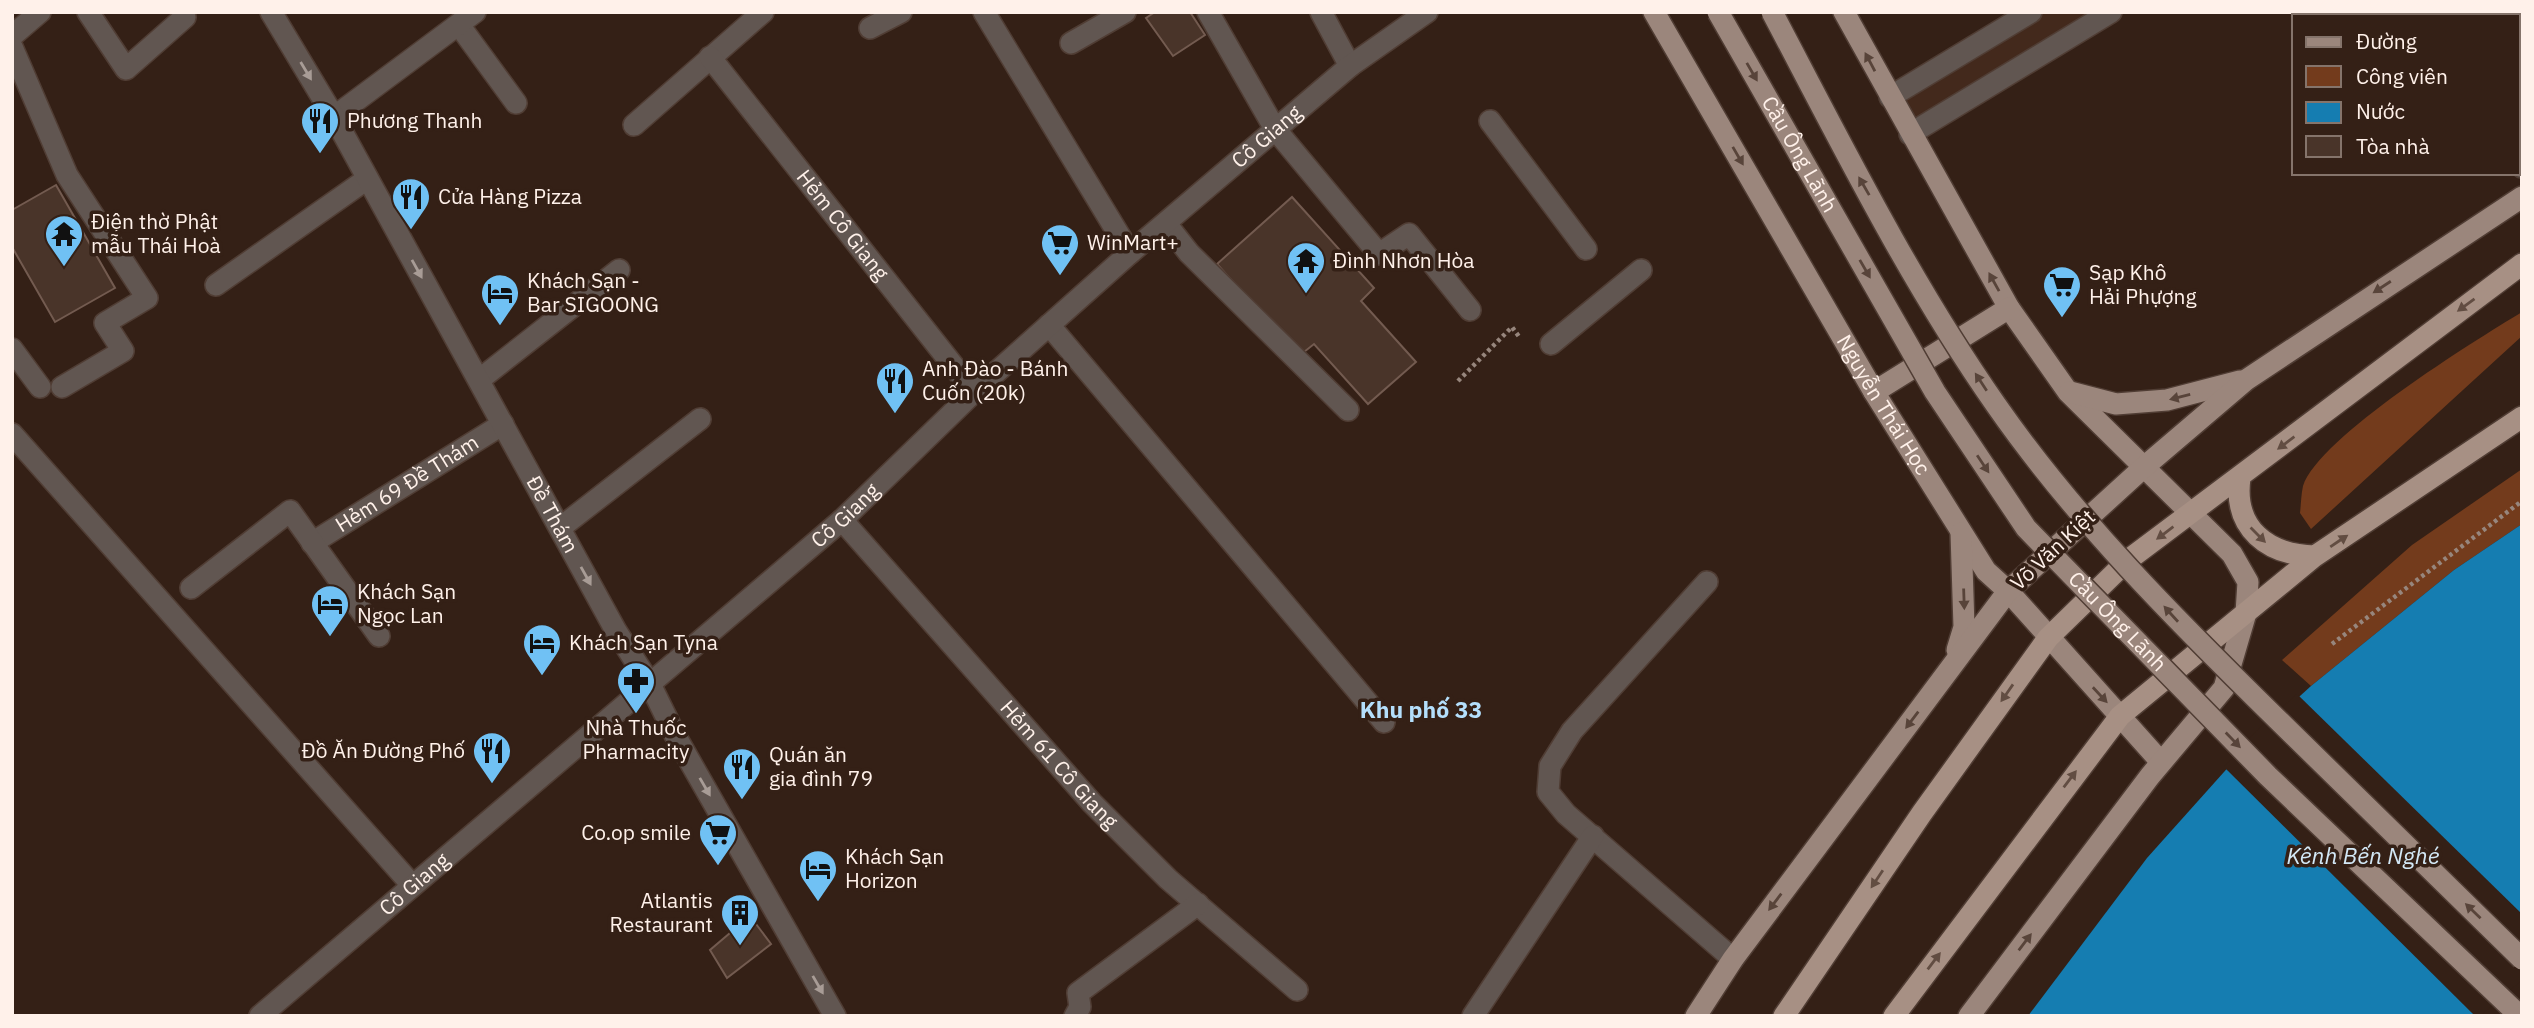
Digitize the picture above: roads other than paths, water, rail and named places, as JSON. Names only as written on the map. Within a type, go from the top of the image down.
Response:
[{"type":"highway","points":[[1784,1016],[1922,813],[2048,638],[2128,560],[2522,264]]},
{"type":"highway","points":[[1894,1016],[2120,716],[2315,556],[2522,417]]},
{"type":"highway","points":[[2240,478],[2241,508],[2255,534],[2283,552],[2315,556]]},
{"type":"main road","name":"Nguyễn Thái Học","points":[[1654,12],[1874,392],[1986,571],[2008,591],[2161,762]]},
{"type":"main road","name":"Cầu Ông Lãnh","points":[[1718,12],[1935,392],[2026,528],[2268,776],[2520,1016]]},
{"type":"main road","name":"Cầu Ông Lãnh","points":[[1772,12],[1853,166],[1937,314],[1996,406],[2068,499],[2185,629],[2522,959]]},
{"type":"main road","points":[[1844,12],[2008,308],[2068,392],[2232,554],[2248,582],[2246,613],[2224,688],[2161,762],[1969,1016]]},
{"type":"main road","name":"Võ Văn Kiệt","points":[[1696,1016],[1733,959],[2008,591],[2144,467],[2246,380],[2522,197]]},
{"type":"main road","points":[[1874,392],[2008,308]]},
{"type":"main road","points":[[2068,392],[2116,404],[2167,400],[2246,380]]},
{"type":"main road","points":[[1953,666],[1964,626],[1961,531]]},
{"type":"street","points":[[12,36],[40,12]]},
{"type":"street","points":[[88,12],[126,69],[185,17]]},
{"type":"street","name":"Ðề Thám","points":[[271,12],[334,117],[616,631],[650,684],[676,737],[835,1016]]},
{"type":"street","points":[[634,125],[763,12]]},
{"type":"street","points":[[870,28],[901,12]]},
{"type":"street","points":[[984,12],[1130,253]]},
{"type":"street","points":[[1071,43],[1125,12]]},
{"type":"street","points":[[1208,12],[1275,129],[1378,254],[1409,234],[1470,310]]},
{"type":"street","points":[[1321,12],[1350,66]]},
{"type":"street","name":"Cô Giang","points":[[260,1016],[842,520],[974,392],[1130,253],[1167,225],[1350,66],[1427,12]]},
{"type":"street","points":[[1890,97],[2031,12]]},
{"type":"street","points":[[1910,134],[2111,12]]},
{"type":"street","points":[[334,117],[467,19],[516,103]]},
{"type":"street","points":[[12,47],[66,175],[147,298],[104,323],[122,351],[62,387]]},
{"type":"street","name":"Hẻm Cô Giang","points":[[710,57],[974,392]]},
{"type":"street","points":[[1490,121],[1586,249]]},
{"type":"street","points":[[216,285],[368,179]]},
{"type":"street","points":[[1167,225],[1189,253],[1348,410]]},
{"type":"street","points":[[479,380],[619,270]]},
{"type":"street","points":[[1552,344],[1642,270]]},
{"type":"street","points":[[1049,325],[1384,722]]},
{"type":"street","points":[[12,349],[40,387]]},
{"type":"street","points":[[560,528],[700,419]]},
{"type":"street","name":"Hẻm 69 Đề Thám","points":[[312,543],[503,424]]},
{"type":"street","points":[[12,434],[412,885]]},
{"type":"street","name":"Hẻm 69 Đề Thám","points":[[191,588],[290,511],[379,636]]},
{"type":"street","name":"Hẻm 61 Cô Giang","points":[[842,520],[1092,803],[1198,904],[1297,990]]},
{"type":"street","points":[[1707,582],[1572,731],[1550,766],[1548,792],[1566,814],[1733,959]]},
{"type":"street","points":[[1473,1016],[1513,960],[1593,836]]},
{"type":"street","points":[[1075,1016],[1080,1007],[1078,992],[1198,904]]},
{"type":"water","name":"Kênh Bến Nghé","points":[[2522,524],[2522,975],[2474,1016],[2028,1016],[2147,858],[2258,734],[2311,686],[2454,570]]},
{"type":"place","name":"Phương Thanh","points":[[320,155]]},
{"type":"place","name":"Cửa Hàng Pizza","points":[[411,231]]},
{"type":"place","name":"Điện thờ Phật mẫu Thái Hoà","points":[[64,268]]},
{"type":"place","name":"WinMart+","points":[[1060,277]]},
{"type":"place","name":"Đình Nhơn Hòa","points":[[1306,295]]},
{"type":"place","name":"Sạp Khô Hải Phựợng","points":[[2062,319]]},
{"type":"place","name":"Khách Sạn - Bar SIGOONG","points":[[500,327]]},
{"type":"place","name":"Anh Đào - Bánh Cuốn (20k)","points":[[895,415]]},
{"type":"place","name":"Khách Sạn Ngọc Lan","points":[[330,638]]},
{"type":"place","name":"Khách Sạn Tyna","points":[[542,677]]},
{"type":"place","name":"Nhà Thuốc Pharmacity","points":[[636,715]]},
{"type":"place","name":"Đồ Ăn Đường Phố","points":[[492,785]]},
{"type":"place","name":"Quán ăn gia đình 79","points":[[742,801]]},
{"type":"place","name":"Co.op smile","points":[[718,867]]},
{"type":"place","name":"Khách Sạn Horizon","points":[[818,903]]},
{"type":"place","name":"Atlantis Restaurant","points":[[740,947]]},
{"type":"district","name":"Khu phố 33","points":[[1421,710]]}]
